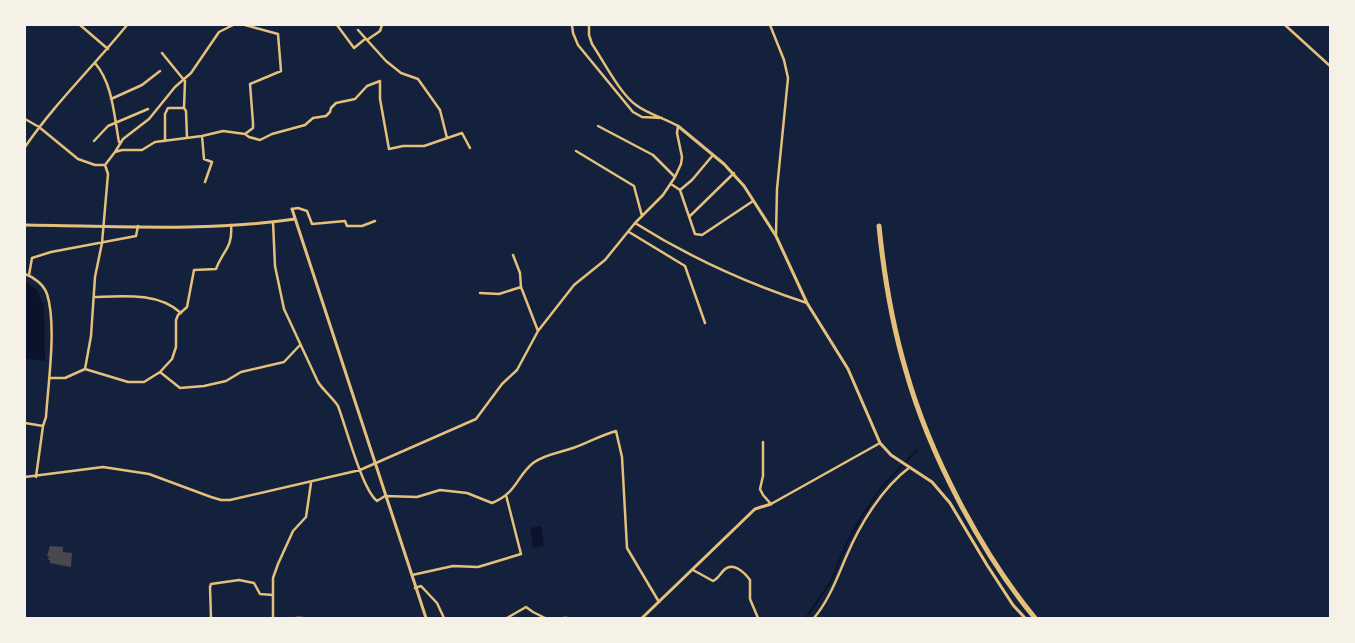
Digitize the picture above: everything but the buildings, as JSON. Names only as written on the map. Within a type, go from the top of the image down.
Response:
[{"type":"highway","points":[[879,226],[888,294],[896,331],[906,373],[925,425],[964,510],[1006,579],[1035,618]]},
{"type":"street","points":[[80,25],[108,49]]},
{"type":"street","points":[[25,147],[39,127],[127,25]]},
{"type":"street","points":[[25,119],[39,127],[78,159],[95,165],[104,165],[123,139],[149,119],[198,64],[219,32],[233,25]]},
{"type":"street","points":[[244,134],[253,128],[250,84],[281,71],[278,34],[245,25]]},
{"type":"street","points":[[337,25],[354,48],[380,31],[382,25]]},
{"type":"street","points":[[572,25],[578,45],[633,112],[642,117],[664,118]]},
{"type":"street","points":[[589,25],[589,35],[592,44],[628,98],[640,108],[678,126],[713,154],[734,173],[754,200],[776,236],[807,303],[848,369],[880,442],[891,456],[932,482],[950,503],[987,565],[1025,618]]},
{"type":"street","points":[[770,25],[784,60],[788,78],[777,189],[776,236]]},
{"type":"street","points":[[1285,25],[1330,66]]},
{"type":"street","points":[[358,30],[386,61],[401,73],[418,79],[440,110],[447,138]]},
{"type":"street","points":[[162,53],[184,80],[187,138]]},
{"type":"street","points":[[96,63],[103,72],[108,85],[120,144]]},
{"type":"street","points":[[111,99],[142,85],[160,71]]},
{"type":"street","points":[[115,152],[142,150],[155,142],[202,136],[223,131],[244,134],[260,140],[272,134],[305,125],[313,118],[326,116],[336,103],[355,99],[367,86],[380,81],[380,99],[389,150],[403,146],[424,146],[462,133],[470,148]]},
{"type":"street","points":[[165,140],[165,114],[168,108],[184,108]]},
{"type":"street","points":[[94,141],[108,126],[148,109]]},
{"type":"street","points":[[598,126],[653,155],[675,177]]},
{"type":"street","points":[[25,478],[103,467],[149,474],[221,500],[248,497],[360,470],[476,419],[502,384],[517,370],[538,331],[574,285],[605,260],[635,223],[663,195],[671,184],[682,164],[677,133],[678,126]]},
{"type":"street","points":[[202,136],[204,159],[212,162],[205,182]]},
{"type":"street","points":[[576,151],[634,186],[642,216]]},
{"type":"street","points":[[680,190],[692,180],[713,154]]},
{"type":"street","points":[[85,370],[90,350],[96,271],[104,226],[108,174],[104,165]]},
{"type":"street","points":[[690,216],[734,173]]},
{"type":"street","points":[[671,184],[680,190],[695,234],[702,235],[754,200]]},
{"type":"street","points":[[375,221],[362,226],[347,226],[345,221],[312,224],[307,211],[298,208],[292,209],[426,618]]},
{"type":"street","points":[[25,225],[230,226],[295,219]]},
{"type":"street","points":[[273,222],[275,266],[284,309],[318,382],[325,393],[336,404],[372,497],[377,500],[385,496],[418,497],[440,490],[467,493],[492,503],[506,495],[518,483],[525,471],[540,459],[616,431],[622,457],[627,548],[659,602]]},
{"type":"street","points":[[635,223],[668,244],[703,262],[768,290],[807,303]]},
{"type":"street","points":[[30,275],[32,258],[52,252],[136,236],[138,226]]},
{"type":"street","points":[[49,378],[65,378],[85,370],[128,382],[144,382],[160,372],[172,359],[176,347],[176,320],[187,307],[194,270],[216,269],[231,241],[230,226]]},
{"type":"street","points":[[629,232],[685,266],[705,323]]},
{"type":"street","points":[[513,255],[520,273],[521,287],[538,331]]},
{"type":"street","points":[[25,274],[30,275],[41,284],[47,293],[51,336],[46,417],[36,477]]},
{"type":"street","points":[[480,293],[500,294],[521,287]]},
{"type":"street","points":[[94,297],[148,298],[172,305],[181,313]]},
{"type":"street","points":[[160,372],[180,388],[204,386],[226,381],[241,372],[284,362],[300,345]]},
{"type":"street","points":[[25,423],[43,426]]},
{"type":"street","points":[[763,442],[763,476],[760,489],[771,504]]},
{"type":"street","points":[[642,618],[755,509],[771,504],[801,488],[880,442]]},
{"type":"street","points":[[814,618],[827,600],[847,554],[866,518],[897,476],[909,466]]},
{"type":"street","points":[[273,618],[273,578],[293,531],[306,517],[311,483]]},
{"type":"street","points":[[411,575],[425,570],[453,566],[478,567],[503,558],[520,555],[521,552],[506,495]]},
{"type":"street","points":[[693,570],[713,581],[716,580],[725,568],[735,567],[750,580],[750,599],[758,618]]},
{"type":"street","points":[[211,618],[211,584],[241,580],[254,583],[260,594],[273,595]]},
{"type":"street","points":[[415,588],[421,586],[432,597],[444,618]]},
{"type":"street","points":[[507,618],[526,607],[545,618]]},
{"type":"street","points":[[296,618],[302,618]]},
{"type":"water","points":[[25,281],[37,290],[44,306],[45,361],[27,359],[25,363]]},
{"type":"water","points":[[541,526],[544,546],[533,548],[530,528]]},
{"type":"waterway","points":[[806,618],[831,581],[846,545],[862,516],[881,488],[917,450]]}]
